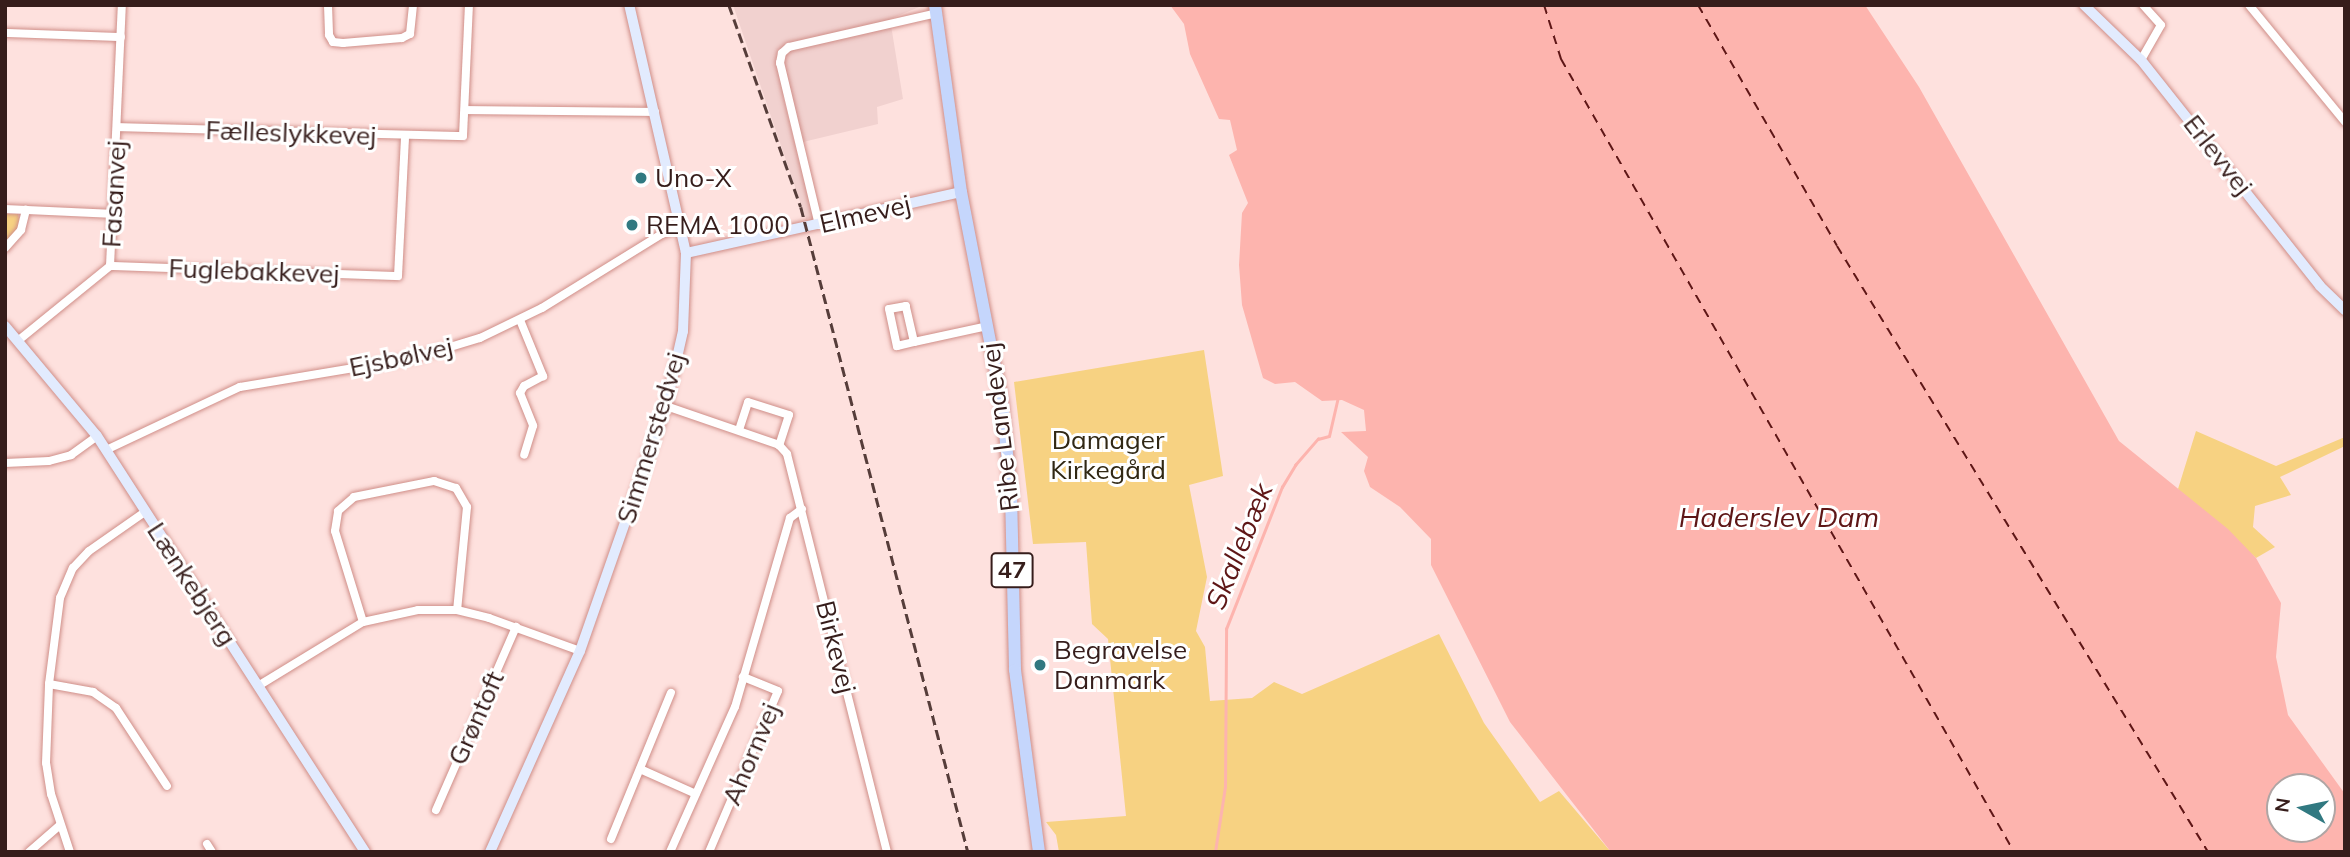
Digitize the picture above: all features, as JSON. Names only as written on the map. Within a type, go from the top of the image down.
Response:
[{"type":"main road","name":"Ribe Landevej","points":[[936,9],[961,192],[988,326],[1008,453],[1015,670],[1039,852]]},
{"type":"street","name":"Fasanvej","points":[[20,340],[110,266],[115,214],[122,5]]},
{"type":"street","points":[[328,5],[329,35],[333,42],[343,43],[402,38],[410,34],[413,5]]},
{"type":"street","points":[[469,5],[465,110],[655,112]]},
{"type":"street","name":"Simmerstedvej","points":[[490,852],[580,651],[666,406],[683,331],[686,253],[629,5]]},
{"type":"street","name":"Erlevvej","points":[[2084,5],[2141,60],[2320,286],[2345,310]]},
{"type":"street","points":[[2141,60],[2161,25],[2143,5]]},
{"type":"street","points":[[2249,5],[2345,122]]},
{"type":"street","points":[[819,225],[780,63],[789,47],[936,9]]},
{"type":"street","points":[[5,33],[121,37]]},
{"type":"street","name":"Fælleslykkevej","points":[[118,127],[463,136],[465,110]]},
{"type":"street","name":"Fuglebakkevej","points":[[110,266],[398,276],[405,136]]},
{"type":"street","name":"Elmevej","points":[[686,253],[961,192]]},
{"type":"street","points":[[5,209],[115,214]]},
{"type":"street","points":[[5,248],[21,230],[26,210]]},
{"type":"street","name":"Ejsbølvej","points":[[106,450],[240,387],[414,358],[480,338],[520,320],[662,234],[681,227]]},
{"type":"street","points":[[914,342],[906,306],[889,309],[897,346],[988,326]]},
{"type":"street","points":[[520,320],[543,376],[524,386],[520,393],[533,426],[524,455]]},
{"type":"street","name":"Lænkebjerg","points":[[5,326],[20,340],[97,436],[365,852]]},
{"type":"street","points":[[666,406],[779,445],[789,415],[748,402],[739,430]]},
{"type":"street","points":[[5,463],[60,458],[97,436]]},
{"type":"street","name":"Birkevej","points":[[779,445],[787,454],[802,509],[887,852]]},
{"type":"street","points":[[363,622],[335,531],[338,511],[354,497],[433,481],[456,488],[467,507],[457,610]]},
{"type":"street","name":"Ahornvej","points":[[670,852],[735,707],[790,518],[802,509]]},
{"type":"street","points":[[69,852],[60,826],[46,763],[49,684],[60,598],[73,568],[145,512]]},
{"type":"street","points":[[258,686],[363,622],[418,610],[457,610],[516,627],[580,651]]},
{"type":"street","name":"Grøntoft","points":[[436,810],[516,627]]},
{"type":"street","name":"Ahornvej","points":[[709,852],[778,691],[743,677]]},
{"type":"street","points":[[49,684],[93,692],[116,708],[167,786]]},
{"type":"street","points":[[611,838],[671,693]]},
{"type":"street","name":"Ahornvej","points":[[640,769],[696,794]]},
{"type":"street","points":[[29,852],[60,826]]},
{"type":"shaded area","points":[[733,5],[924,5],[890,19],[903,99],[877,107],[878,124],[803,142],[790,95],[783,96],[813,217],[806,219]]},
{"type":"green space","points":[[5,214],[18,214],[19,219],[18,229],[5,243]]},
{"type":"green space","name":"Damager Kirkegård","points":[[1204,350],[1223,476],[1189,485],[1207,577],[1196,631],[1205,647],[1210,701],[1252,698],[1274,682],[1302,694],[1439,634],[1484,723],[1540,802],[1559,791],[1611,852],[1059,852],[1056,835],[1046,822],[1126,816],[1108,639],[1092,624],[1086,542],[1033,544],[1014,382]]},
{"type":"green space","points":[[2196,431],[2276,466],[2345,437],[2345,446],[2280,477],[2291,495],[2255,506],[2253,527],[2275,547],[2256,558],[2178,489]]},
{"type":"water","name":"Haderslev Dam","points":[[1170,5],[1865,5],[1919,87],[2119,441],[2228,529],[2256,558],[2281,603],[2276,657],[2288,715],[2330,773],[2266,773],[2266,843],[2336,843],[2336,782],[2345,794],[2345,852],[1611,852],[1510,722],[1431,565],[1431,539],[1400,507],[1370,487],[1364,471],[1368,457],[1341,432],[1366,431],[1364,410],[1342,400],[1322,401],[1295,382],[1275,384],[1263,378],[1242,305],[1239,265],[1242,213],[1248,203],[1229,155],[1237,150],[1230,120],[1219,119],[1190,54],[1184,24]]},
{"type":"waterway","name":"Skallebæk","points":[[1215,852],[1225,787],[1226,629],[1282,487],[1295,465],[1318,439],[1329,436],[1337,400]]},
{"type":"ferry route","points":[[1544,5],[1561,59],[2014,852]]},
{"type":"ferry route","points":[[1698,5],[1837,246],[2208,852]]},
{"type":"railway","points":[[729,5],[801,207],[968,852]]},
{"type":"place","name":"Uno-X","points":[[641,178]]},
{"type":"place","name":"REMA 1000","points":[[632,225]]},
{"type":"place","name":"Begravelse Danmark","points":[[1040,665]]}]
